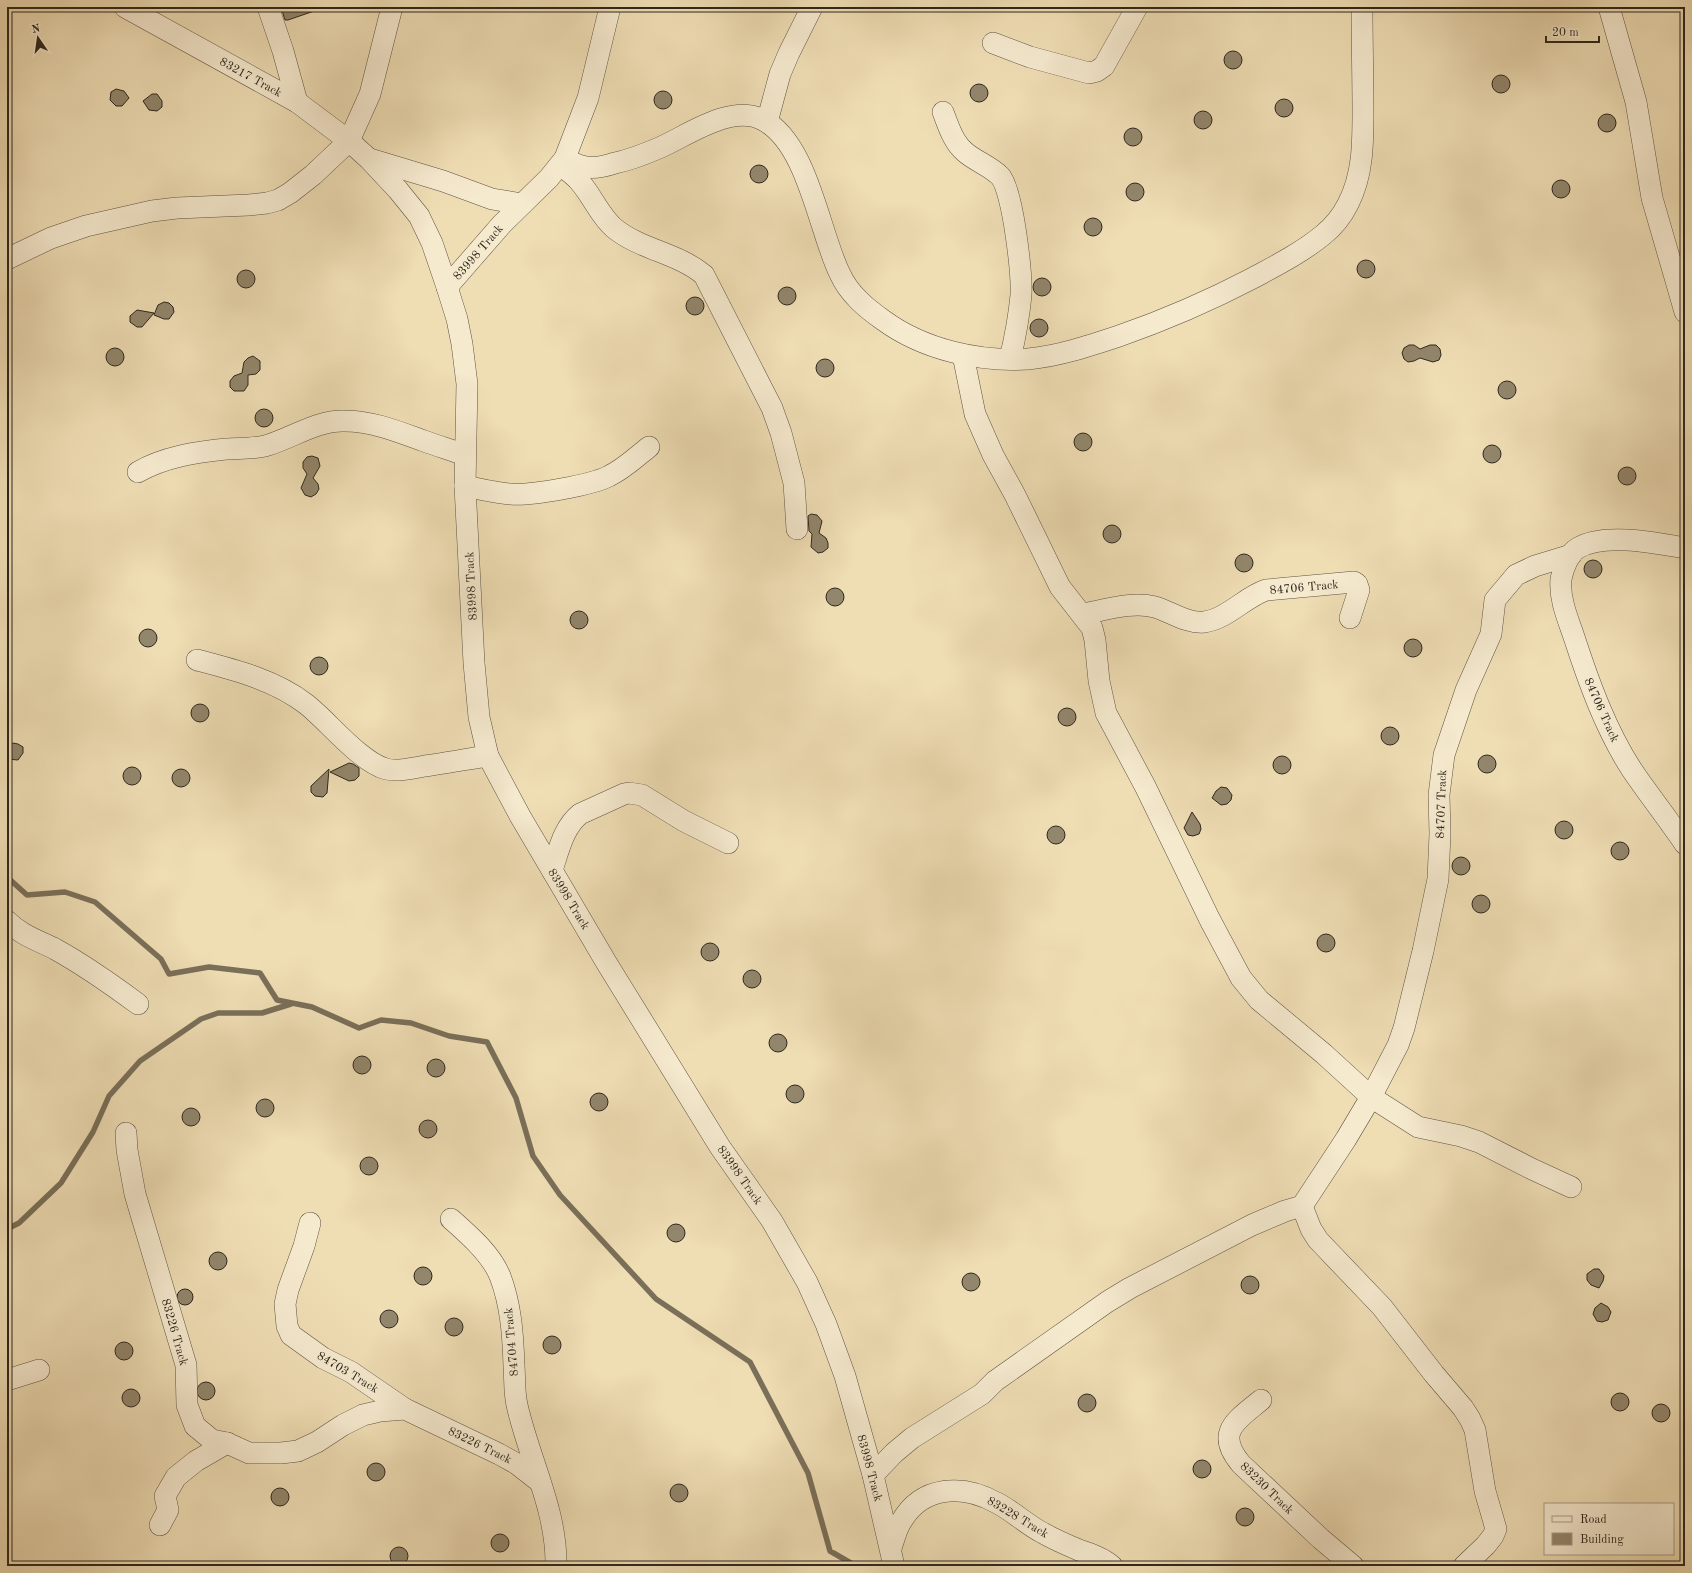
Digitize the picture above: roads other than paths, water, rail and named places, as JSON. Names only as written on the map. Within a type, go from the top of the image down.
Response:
[{"type":"street","name":"83217 Track","points":[[125,7],[297,102],[349,141],[369,159],[398,190],[419,216],[432,243],[447,287]]},
{"type":"street","points":[[268,7],[283,51],[297,102]]},
{"type":"street","points":[[7,259],[68,232],[86,226],[152,211],[177,208],[249,205],[278,200],[290,193],[313,175],[349,141],[370,94],[392,7]]},
{"type":"street","points":[[562,162],[588,98],[610,7]]},
{"type":"street","points":[[767,122],[780,74],[812,7]]},
{"type":"street","points":[[993,43],[1030,56],[1089,73],[1104,66],[1137,7]]},
{"type":"street","points":[[562,162],[584,167],[599,167],[635,158],[661,147],[708,123],[727,118],[751,116],[767,122],[783,137],[809,185],[839,272],[855,297],[885,322],[916,338],[942,349],[963,355],[1010,359],[1054,355],[1076,350],[1154,324],[1221,295],[1299,252],[1325,234],[1348,205],[1357,183],[1361,164],[1363,81],[1362,7]]},
{"type":"street","points":[[1609,7],[1636,102],[1655,211],[1685,312]]},
{"type":"street","points":[[943,112],[949,129],[956,142],[964,151],[1000,176],[1010,197],[1021,293],[1017,327],[1010,359]]},
{"type":"street","name":"83217 Track","points":[[369,159],[443,181],[492,199],[522,204]]},
{"type":"street","points":[[562,162],[580,182],[600,213],[614,227],[633,241],[693,266],[704,275],[772,408],[781,433],[794,482],[797,529]]},
{"type":"street","name":"83998 Track","points":[[562,162],[502,224],[447,287],[457,319],[467,384],[465,486],[474,663],[480,716],[488,756],[520,816],[606,962],[720,1147],[772,1221],[807,1282],[826,1324],[845,1376],[873,1475],[892,1557]]},
{"type":"street","points":[[963,355],[971,401],[981,428],[1060,587],[1083,614],[1092,628],[1095,640],[1099,681],[1106,713],[1145,786],[1210,920],[1232,958],[1241,978],[1259,1000],[1324,1054],[1371,1097],[1418,1127],[1461,1136],[1479,1142],[1532,1169],[1572,1187]]},
{"type":"street","points":[[138,472],[152,464],[166,459],[224,449],[263,446],[283,440],[316,425],[333,421],[359,422],[392,429],[465,455]]},
{"type":"street","points":[[465,486],[521,495],[583,484],[599,480],[617,472],[649,447]]},
{"type":"street","name":"84707 Track","points":[[1302,1206],[1346,1139],[1371,1097],[1398,1046],[1404,1028],[1423,951],[1438,879],[1440,795],[1444,755],[1466,690],[1491,634],[1495,600],[1516,575],[1534,566],[1569,557],[1577,548],[1590,542],[1621,540],[1652,542],[1685,548]]},
{"type":"street","name":"84706 Track","points":[[1569,557],[1561,579],[1562,595],[1566,615],[1586,675],[1614,739],[1631,769],[1685,844]]},
{"type":"street","name":"84706 Track","points":[[1083,614],[1121,607],[1141,606],[1154,607],[1190,620],[1205,622],[1224,614],[1257,593],[1266,590],[1354,582],[1357,584],[1358,590],[1350,618]]},
{"type":"street","points":[[197,660],[240,671],[262,679],[286,692],[305,703],[366,758],[384,768],[392,770],[406,769],[488,756]]},
{"type":"street","points":[[552,870],[564,833],[573,820],[580,814],[628,793],[642,795],[649,798],[684,821],[728,842]]},
{"type":"street","points":[[7,921],[27,937],[54,949],[106,980],[138,1004]]},
{"type":"street","name":"83226 Track","points":[[126,1133],[127,1150],[135,1194],[186,1365],[187,1406],[195,1426],[212,1440],[227,1443],[249,1453],[282,1453],[298,1451],[317,1442],[343,1425],[363,1415],[380,1410],[405,1409],[500,1454],[518,1464],[540,1482]]},
{"type":"street","points":[[873,1475],[894,1453],[912,1438],[982,1394],[995,1381],[1107,1302],[1130,1288],[1252,1225],[1285,1211],[1302,1206],[1311,1229],[1318,1240],[1382,1308],[1463,1408],[1470,1419],[1476,1436],[1485,1491],[1496,1529],[1494,1536],[1464,1566]]},
{"type":"street","name":"84704 Track","points":[[452,1219],[470,1235],[488,1258],[499,1275],[506,1295],[512,1330],[517,1403],[540,1482]]},
{"type":"street","name":"84703 Track","points":[[310,1223],[304,1246],[288,1290],[285,1304],[287,1326],[291,1335],[324,1358],[351,1372],[405,1409]]},
{"type":"street","points":[[7,1380],[39,1370]]},
{"type":"street","name":"83230 Track","points":[[1261,1400],[1236,1422],[1230,1430],[1230,1449],[1233,1455],[1321,1539],[1353,1566]]},
{"type":"street","points":[[160,1525],[168,1510],[165,1496],[176,1477],[196,1461],[227,1443]]},
{"type":"street","points":[[540,1482],[552,1520],[556,1566]]},
{"type":"street","name":"83228 Track","points":[[892,1557],[900,1523],[909,1511],[921,1501],[935,1494],[948,1490],[955,1490],[969,1492],[998,1503],[1041,1532],[1106,1562]]},
{"type":"waterway","points":[[7,877],[27,895],[65,892],[95,902],[161,959],[169,974],[209,967],[260,973],[277,1000],[312,1007],[359,1028],[381,1020],[411,1023],[449,1036],[487,1042],[516,1098],[533,1156],[560,1195],[656,1299],[750,1362],[808,1473],[830,1551],[856,1566]]},
{"type":"waterway","points":[[7,1229],[19,1223],[61,1183],[93,1132],[109,1096],[140,1061],[201,1019],[218,1013],[262,1013],[291,1004]]},
{"type":"waterway","points":[[940,1566],[951,1566]]}]
